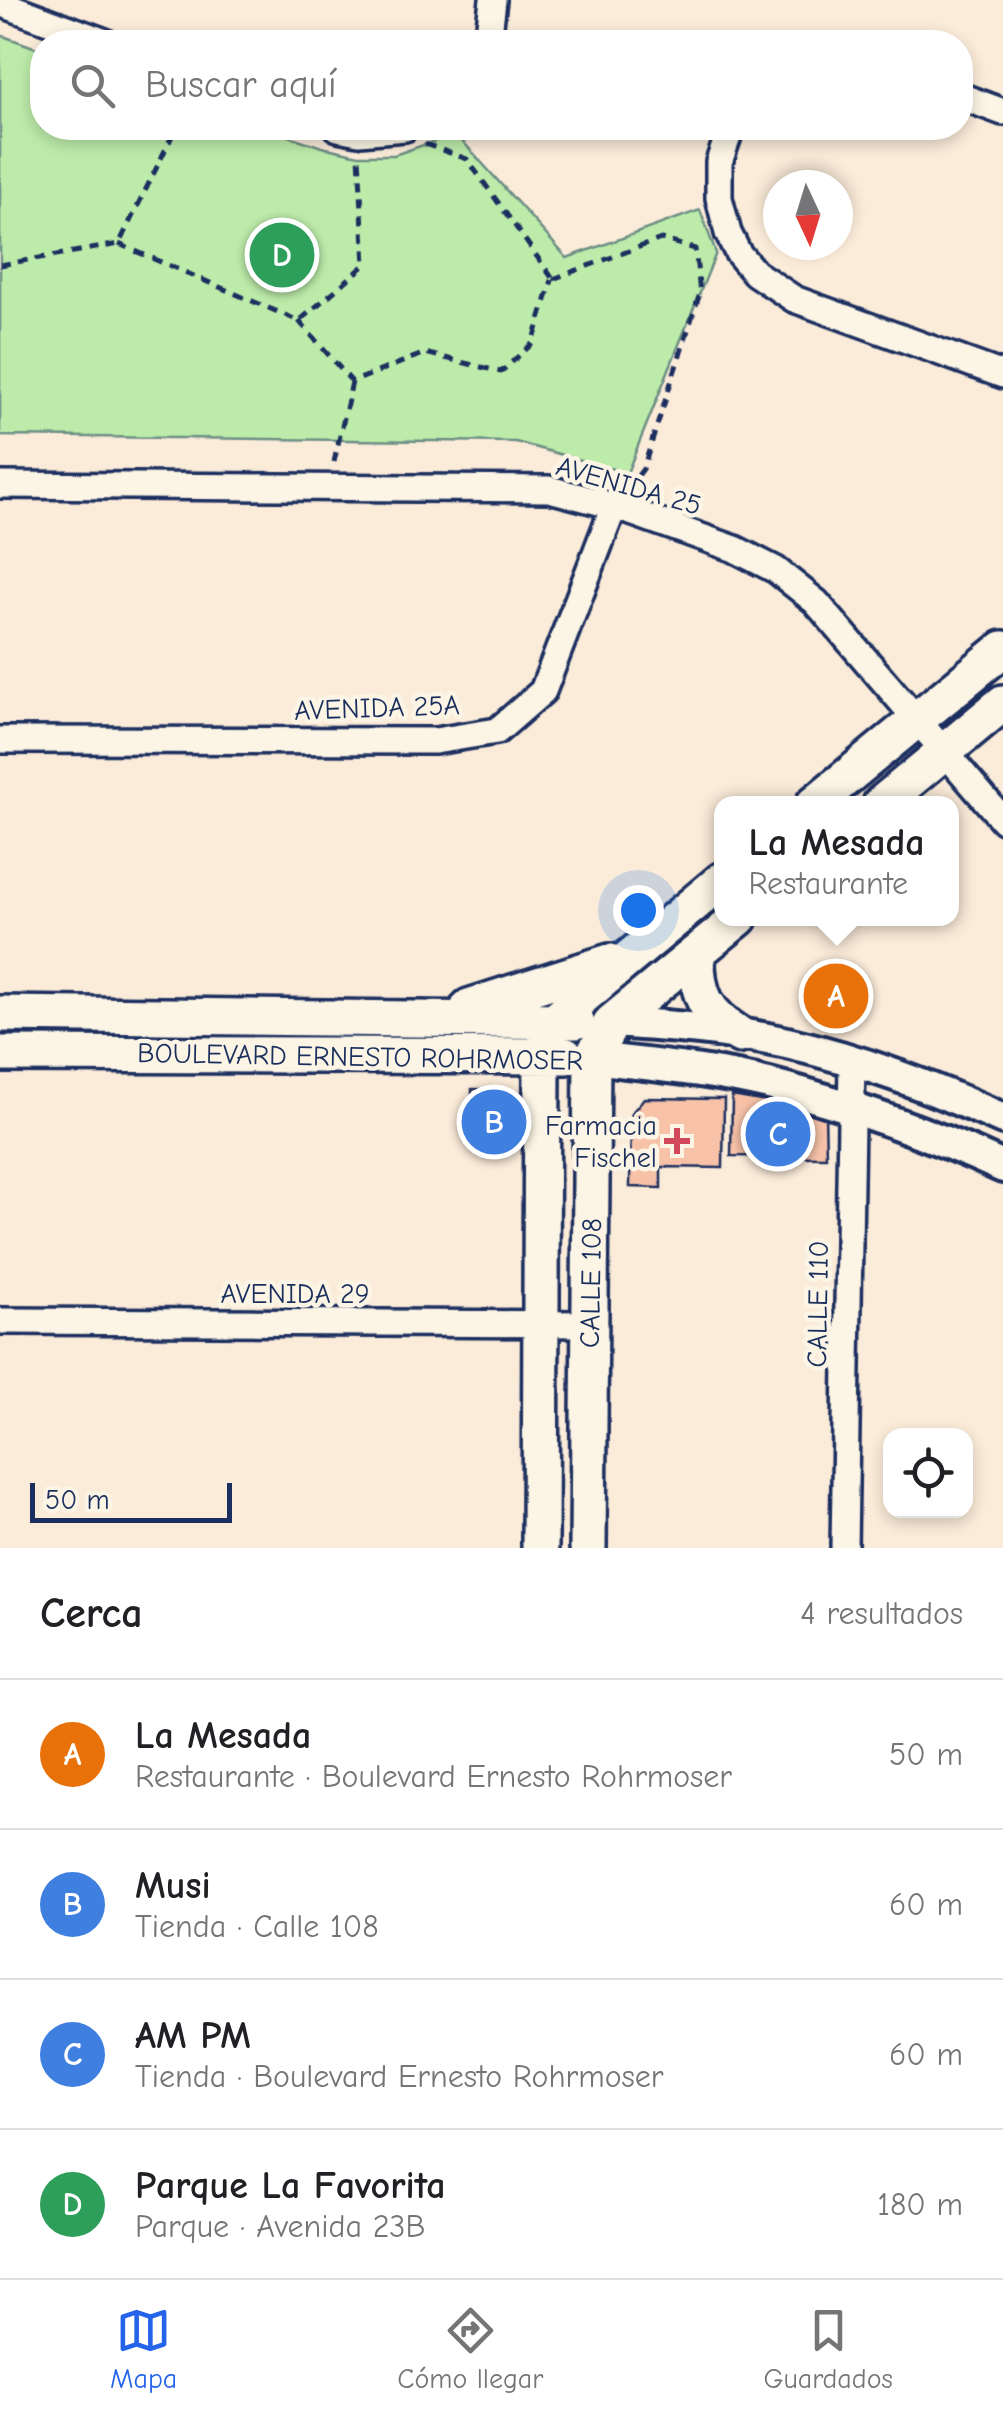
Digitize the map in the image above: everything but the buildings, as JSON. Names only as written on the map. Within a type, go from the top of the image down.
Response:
[{"type":"main road","points":[[824,796],[1003,648]]},
{"type":"main road","points":[[891,796],[1003,703]]},
{"type":"main road","points":[[555,1020],[714,887]]},
{"type":"main road","points":[[612,1022],[730,926]]},
{"type":"main road","points":[[426,1018],[548,984],[634,953]]},
{"type":"main road","points":[[697,953],[696,978],[704,1002],[719,1022],[740,1035]]},
{"type":"main road","name":"BOULEVARD ERNESTO ROHRMOSER","points":[[0,1014],[612,1022]]},
{"type":"main road","name":"CALLE 108","points":[[540,1548],[542,1054],[555,1020]]},
{"type":"main road","name":"CALLE 108","points":[[588,1548],[592,1058],[612,1022]]},
{"type":"main road","name":"BOULEVARD ERNESTO ROHRMOSER","points":[[0,1054],[542,1054],[592,1058]]},
{"type":"street","points":[[489,30],[493,0]]},
{"type":"street","points":[[0,3],[73,30]]},
{"type":"street","points":[[973,101],[1003,112]]},
{"type":"street","points":[[726,140],[719,162],[719,198],[728,233],[754,272],[794,299],[1003,374]]},
{"type":"street","name":"AVENIDA 25","points":[[0,486],[550,489],[614,506],[735,550],[776,570],[816,602],[1003,820]]},
{"type":"street","name":"AVENIDA 25A","points":[[0,740],[435,740],[496,731],[544,690],[614,506]]},
{"type":"street","name":"BOULEVARD ERNESTO ROHRMOSER","points":[[612,1022],[696,1028],[785,1042],[920,1082],[1003,1118]]},
{"type":"street","name":"BOULEVARD ERNESTO ROHRMOSER","points":[[592,1058],[728,1076],[850,1107],[918,1130],[1003,1167]]},
{"type":"street","name":"CALLE 110","points":[[844,1548],[852,1060]]},
{"type":"street","name":"AVENIDA 29","points":[[0,1321],[590,1324]]},
{"type":"path","points":[[119,244],[170,140]]},
{"type":"path","points":[[299,321],[366,266],[349,140]]},
{"type":"path","points":[[419,140],[467,158],[553,279]]},
{"type":"path","points":[[553,279],[661,240],[695,249],[700,293],[643,469],[614,506]]},
{"type":"path","points":[[0,265],[119,244],[299,321],[352,382]]},
{"type":"path","points":[[352,382],[425,353],[502,372],[534,343],[553,279]]},
{"type":"path","points":[[328,489],[352,382]]},
{"type":"green space","points":[[0,35],[30,46],[30,140],[301,140],[359,155],[394,155],[438,140],[461,140],[567,258],[700,210],[716,253],[627,473],[516,442],[0,436]]},
{"type":"place","name":"Parque La Favorita","points":[[282,255]]},
{"type":"place","name":"La Mesada","points":[[836,996]]},
{"type":"place","name":"Musi","points":[[494,1122]]},
{"type":"place","name":"AM PM","points":[[778,1134]]},
{"type":"place","name":"Farmacia Fischel","points":[[677,1141]]}]
